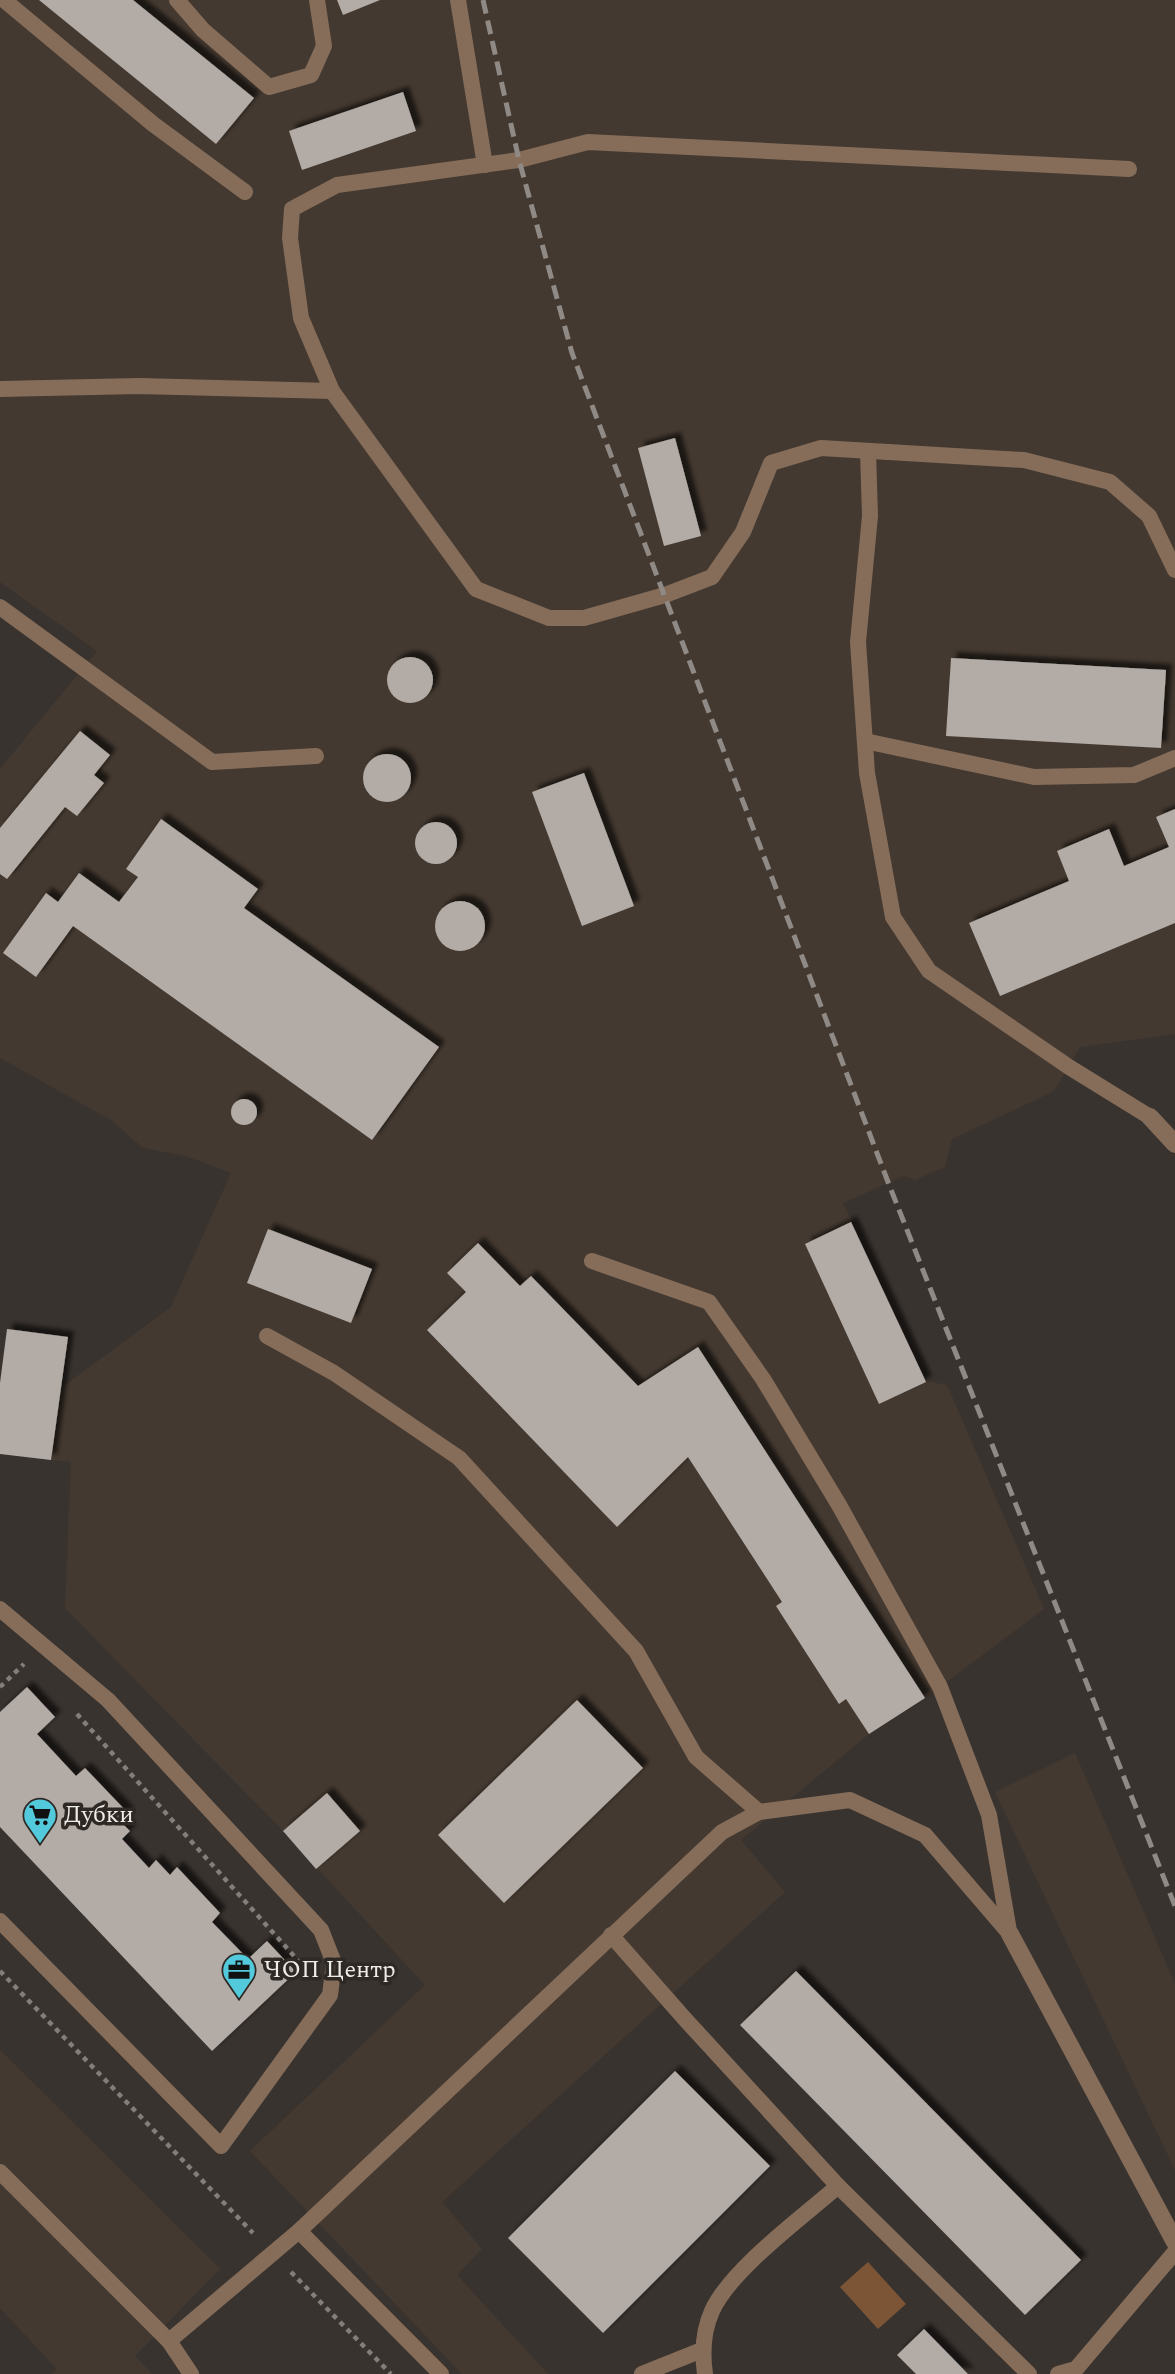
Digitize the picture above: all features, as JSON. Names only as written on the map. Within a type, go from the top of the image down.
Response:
[{"type":"street","points":[[1150,1117],[1175,1144]]},
{"type":"street","points":[[1010,1934],[1175,2242]]},
{"type":"lane","points":[[4,0],[153,124],[245,192]]},
{"type":"lane","points":[[177,0],[202,30],[269,87],[311,75],[324,46],[317,0]]},
{"type":"lane","points":[[458,0],[485,165]]},
{"type":"lane","points":[[1129,169],[588,142],[519,160],[337,185],[292,209],[290,238],[301,318],[332,391],[476,589],[549,618],[584,618],[665,595],[712,577],[743,532],[771,463],[821,448],[1024,460],[1110,482],[1149,516],[1175,570]]},
{"type":"lane","points":[[0,389],[139,386],[332,391]]},
{"type":"lane","points":[[868,451],[870,516],[858,642],[867,773],[894,917],[929,971],[1069,1067],[1150,1117]]},
{"type":"lane","points":[[0,607],[212,762],[316,756]]},
{"type":"lane","points":[[865,741],[1034,777],[1134,775],[1175,758]]},
{"type":"lane","points":[[592,1261],[709,1302],[763,1379],[839,1505],[940,1687],[989,1815],[1010,1934]]},
{"type":"lane","points":[[267,1336],[334,1373],[458,1458],[636,1651],[696,1757],[759,1812]]},
{"type":"lane","points":[[0,1609],[108,1700],[321,1930],[334,1963],[330,1995],[221,2146],[0,1921]]},
{"type":"lane","points":[[169,2342],[299,2231],[722,1832],[759,1812],[850,1800],[925,1835],[1010,1934]]},
{"type":"lane","points":[[611,1935],[838,2186],[1029,2374]]},
{"type":"lane","points":[[0,2172],[169,2342],[191,2374]]},
{"type":"lane","points":[[705,2374],[702,2350],[712,2311],[735,2276],[838,2186]]},
{"type":"lane","points":[[299,2231],[440,2374]]},
{"type":"lane","points":[[1058,2374],[1076,2369],[1175,2252]]},
{"type":"lane","points":[[642,2374],[702,2350]]},
{"type":"path","points":[[0,1687],[28,1660]]},
{"type":"path","points":[[74,1711],[330,1995]]},
{"type":"path","points":[[0,1971],[391,2374]]},
{"type":"shaded area","points":[[0,0],[1175,0],[1175,1034],[1080,1047],[1054,1091],[952,1139],[945,1167],[915,1180],[904,1176],[843,1203],[926,1381],[947,1385],[1044,1609],[925,1698],[869,1734],[741,1840],[785,1892],[442,2202],[482,2249],[457,2275],[548,2374],[462,2374],[250,2151],[425,1985],[283,1831],[65,1608],[71,1462],[51,1460],[61,1388],[171,1307],[231,1173],[186,1156],[143,1148],[111,1120],[0,1058],[0,769],[97,651],[0,582]]},
{"type":"shaded area","points":[[1075,1753],[1175,1984],[1175,2170],[995,1792]]},
{"type":"shaded area","points":[[0,2050],[220,2269],[135,2356],[152,2374],[52,2374],[57,2369],[0,2308]]},
{"type":"shaded area","points":[[868,2262],[906,2304],[878,2329],[840,2287]]},
{"type":"building","points":[[39,0],[133,0],[254,98],[216,144]]},
{"type":"building","points":[[337,0],[380,0],[343,15]]},
{"type":"building","points":[[403,92],[416,131],[302,170],[289,131]]},
{"type":"building","points":[[675,438],[701,536],[664,546],[638,448]]},
{"type":"building","points":[[410,657],[426,664],[433,680],[426,696],[410,703],[394,696],[387,680],[394,664]]},
{"type":"building","points":[[951,658],[1166,670],[1161,748],[946,736]]},
{"type":"building","points":[[80,731],[110,755],[94,775],[104,783],[77,816],[65,807],[7,879],[0,874],[0,828]]},
{"type":"building","points":[[387,754],[404,761],[411,778],[404,795],[387,802],[370,795],[363,778],[370,761]]},
{"type":"building","points":[[584,773],[634,906],[582,926],[532,792]]},
{"type":"building","points":[[1175,809],[1175,923],[1000,996],[969,923],[1069,881],[1057,851],[1109,829],[1124,866],[1169,847],[1156,817]]},
{"type":"building","points":[[161,819],[258,889],[244,908],[439,1047],[372,1140],[73,926],[36,977],[3,953],[46,893],[58,902],[79,873],[119,902],[138,877],[126,869]]},
{"type":"building","points":[[436,822],[451,828],[457,843],[451,858],[436,864],[421,858],[415,843],[421,828]]},
{"type":"building","points":[[460,901],[477,909],[485,926],[477,943],[460,951],[443,943],[435,926],[443,909]]},
{"type":"building","points":[[244,1099],[253,1103],[257,1112],[253,1121],[244,1125],[235,1121],[231,1112],[235,1103]]},
{"type":"building","points":[[851,1222],[926,1382],[879,1404],[805,1244]]},
{"type":"building","points":[[268,1229],[372,1269],[351,1323],[247,1283]]},
{"type":"building","points":[[478,1243],[520,1286],[531,1276],[638,1386],[698,1347],[925,1698],[869,1734],[846,1699],[839,1704],[776,1606],[782,1602],[688,1457],[617,1527],[427,1330],[466,1292],[447,1273]]},
{"type":"building","points":[[7,1329],[68,1337],[51,1460],[0,1454],[0,1383]]},
{"type":"building","points":[[27,1687],[55,1717],[37,1734],[76,1776],[85,1768],[128,1813],[120,1821],[130,1831],[122,1839],[149,1868],[156,1860],[170,1875],[177,1867],[220,1913],[212,1922],[248,1959],[267,1941],[296,1972],[212,2051],[0,1827],[0,1712]]},
{"type":"building","points":[[577,1700],[643,1768],[504,1903],[438,1835]]},
{"type":"building","points":[[327,1793],[360,1831],[316,1869],[283,1831]]},
{"type":"building","points":[[796,1971],[1081,2260],[1025,2315],[740,2025]]},
{"type":"building","points":[[675,2071],[770,2166],[603,2333],[508,2238]]},
{"type":"building","points":[[924,2329],[968,2374],[916,2374],[897,2355]]},
{"type":"railway","points":[[483,0],[519,160],[572,353],[888,1182],[1175,1906]]},
{"type":"place","name":"Дубки","points":[[40,1845]]},
{"type":"place","name":"ЧОП Центр","points":[[239,2000]]}]
